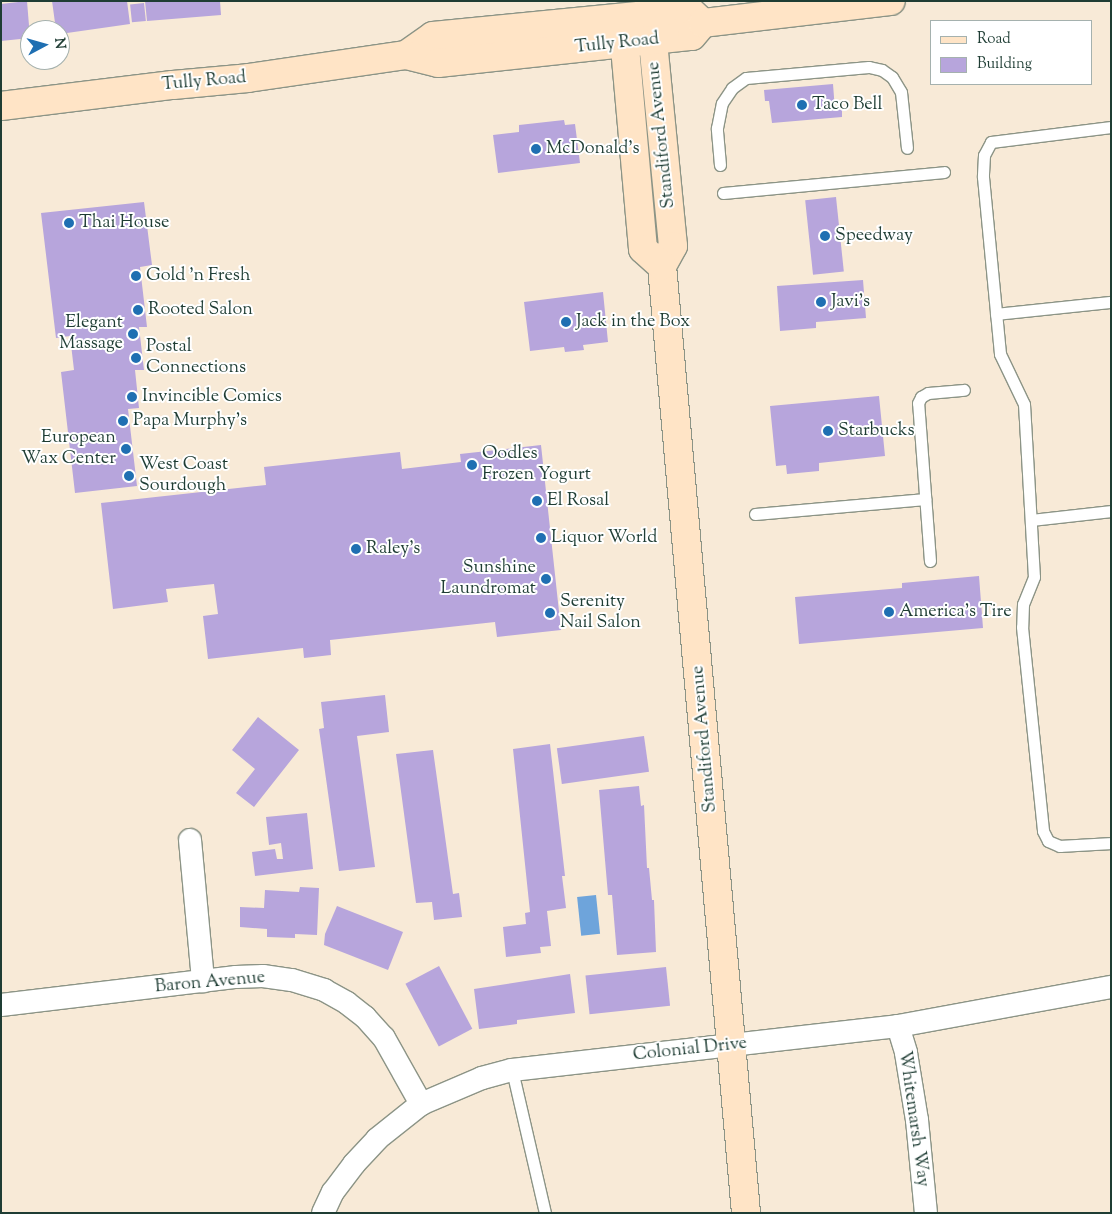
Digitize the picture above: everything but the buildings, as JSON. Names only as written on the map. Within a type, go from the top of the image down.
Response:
[{"type":"main road","name":"Tully Road","points":[[1,106],[248,78],[406,55],[433,36],[651,18],[690,11],[703,23],[879,2]]},
{"type":"main road","name":"Standiford Avenue","points":[[651,18],[673,246],[662,266],[746,1213]]},
{"type":"main road","name":"Standiford Avenue","points":[[623,20],[643,249],[662,266]]},
{"type":"street","points":[[190,840],[203,981]]},
{"type":"street","name":"Baron Avenue","points":[[1,1005],[203,981],[263,976],[292,980],[324,990],[347,1003],[365,1017],[384,1038],[422,1104]]},
{"type":"street","name":"Colonial Drive","points":[[323,1213],[333,1192],[376,1139],[422,1104],[482,1078],[512,1070],[898,1026],[1111,988]]},
{"type":"street","name":"Whitemarsh Way","points":[[898,1026],[906,1053],[917,1120],[926,1213]]},
{"type":"lane","points":[[720,165],[717,128],[722,103],[732,88],[746,78],[870,67],[882,70],[892,77],[901,92],[907,148]]},
{"type":"lane","points":[[1111,127],[991,142],[984,155],[983,177],[1000,354],[1024,404],[1034,577],[1023,604],[1022,627],[1043,831],[1048,841],[1060,846],[1111,842]]},
{"type":"lane","points":[[723,193],[944,172]]},
{"type":"lane","points":[[996,314],[1111,302]]},
{"type":"lane","points":[[930,561],[918,404],[921,397],[928,393],[964,390]]},
{"type":"lane","points":[[755,514],[925,499]]},
{"type":"lane","points":[[1031,520],[1111,511]]},
{"type":"lane","points":[[512,1070],[546,1213]]},
{"type":"water","points":[[596,895],[600,934],[581,936],[577,897]]},
{"type":"place","name":"Taco Bell","points":[[802,105]]},
{"type":"place","name":"McDonald's","points":[[536,149]]},
{"type":"place","name":"Thai House","points":[[69,223]]},
{"type":"place","name":"Speedway","points":[[825,236]]},
{"type":"place","name":"Gold 'n Fresh","points":[[136,276]]},
{"type":"place","name":"Javi's","points":[[821,302]]},
{"type":"place","name":"Rooted Salon","points":[[138,310]]},
{"type":"place","name":"Jack in the Box","points":[[566,322]]},
{"type":"place","name":"Elegant Massage","points":[[133,334]]},
{"type":"place","name":"Postal Connections","points":[[136,358]]},
{"type":"place","name":"Invincible Comics","points":[[132,397]]},
{"type":"place","name":"Papa Murphy's","points":[[123,421]]},
{"type":"place","name":"Starbucks","points":[[828,431]]},
{"type":"place","name":"European Wax Center","points":[[126,449]]},
{"type":"place","name":"Oodles Frozen Yogurt","points":[[472,465]]},
{"type":"place","name":"West Coast Sourdough","points":[[129,476]]},
{"type":"place","name":"El Rosal","points":[[537,501]]},
{"type":"place","name":"Liquor World","points":[[541,538]]},
{"type":"place","name":"Raley's","points":[[356,549]]},
{"type":"place","name":"Sunshine Laundromat","points":[[546,579]]},
{"type":"place","name":"America's Tire","points":[[889,612]]},
{"type":"place","name":"Serenity Nail Salon","points":[[550,613]]}]
